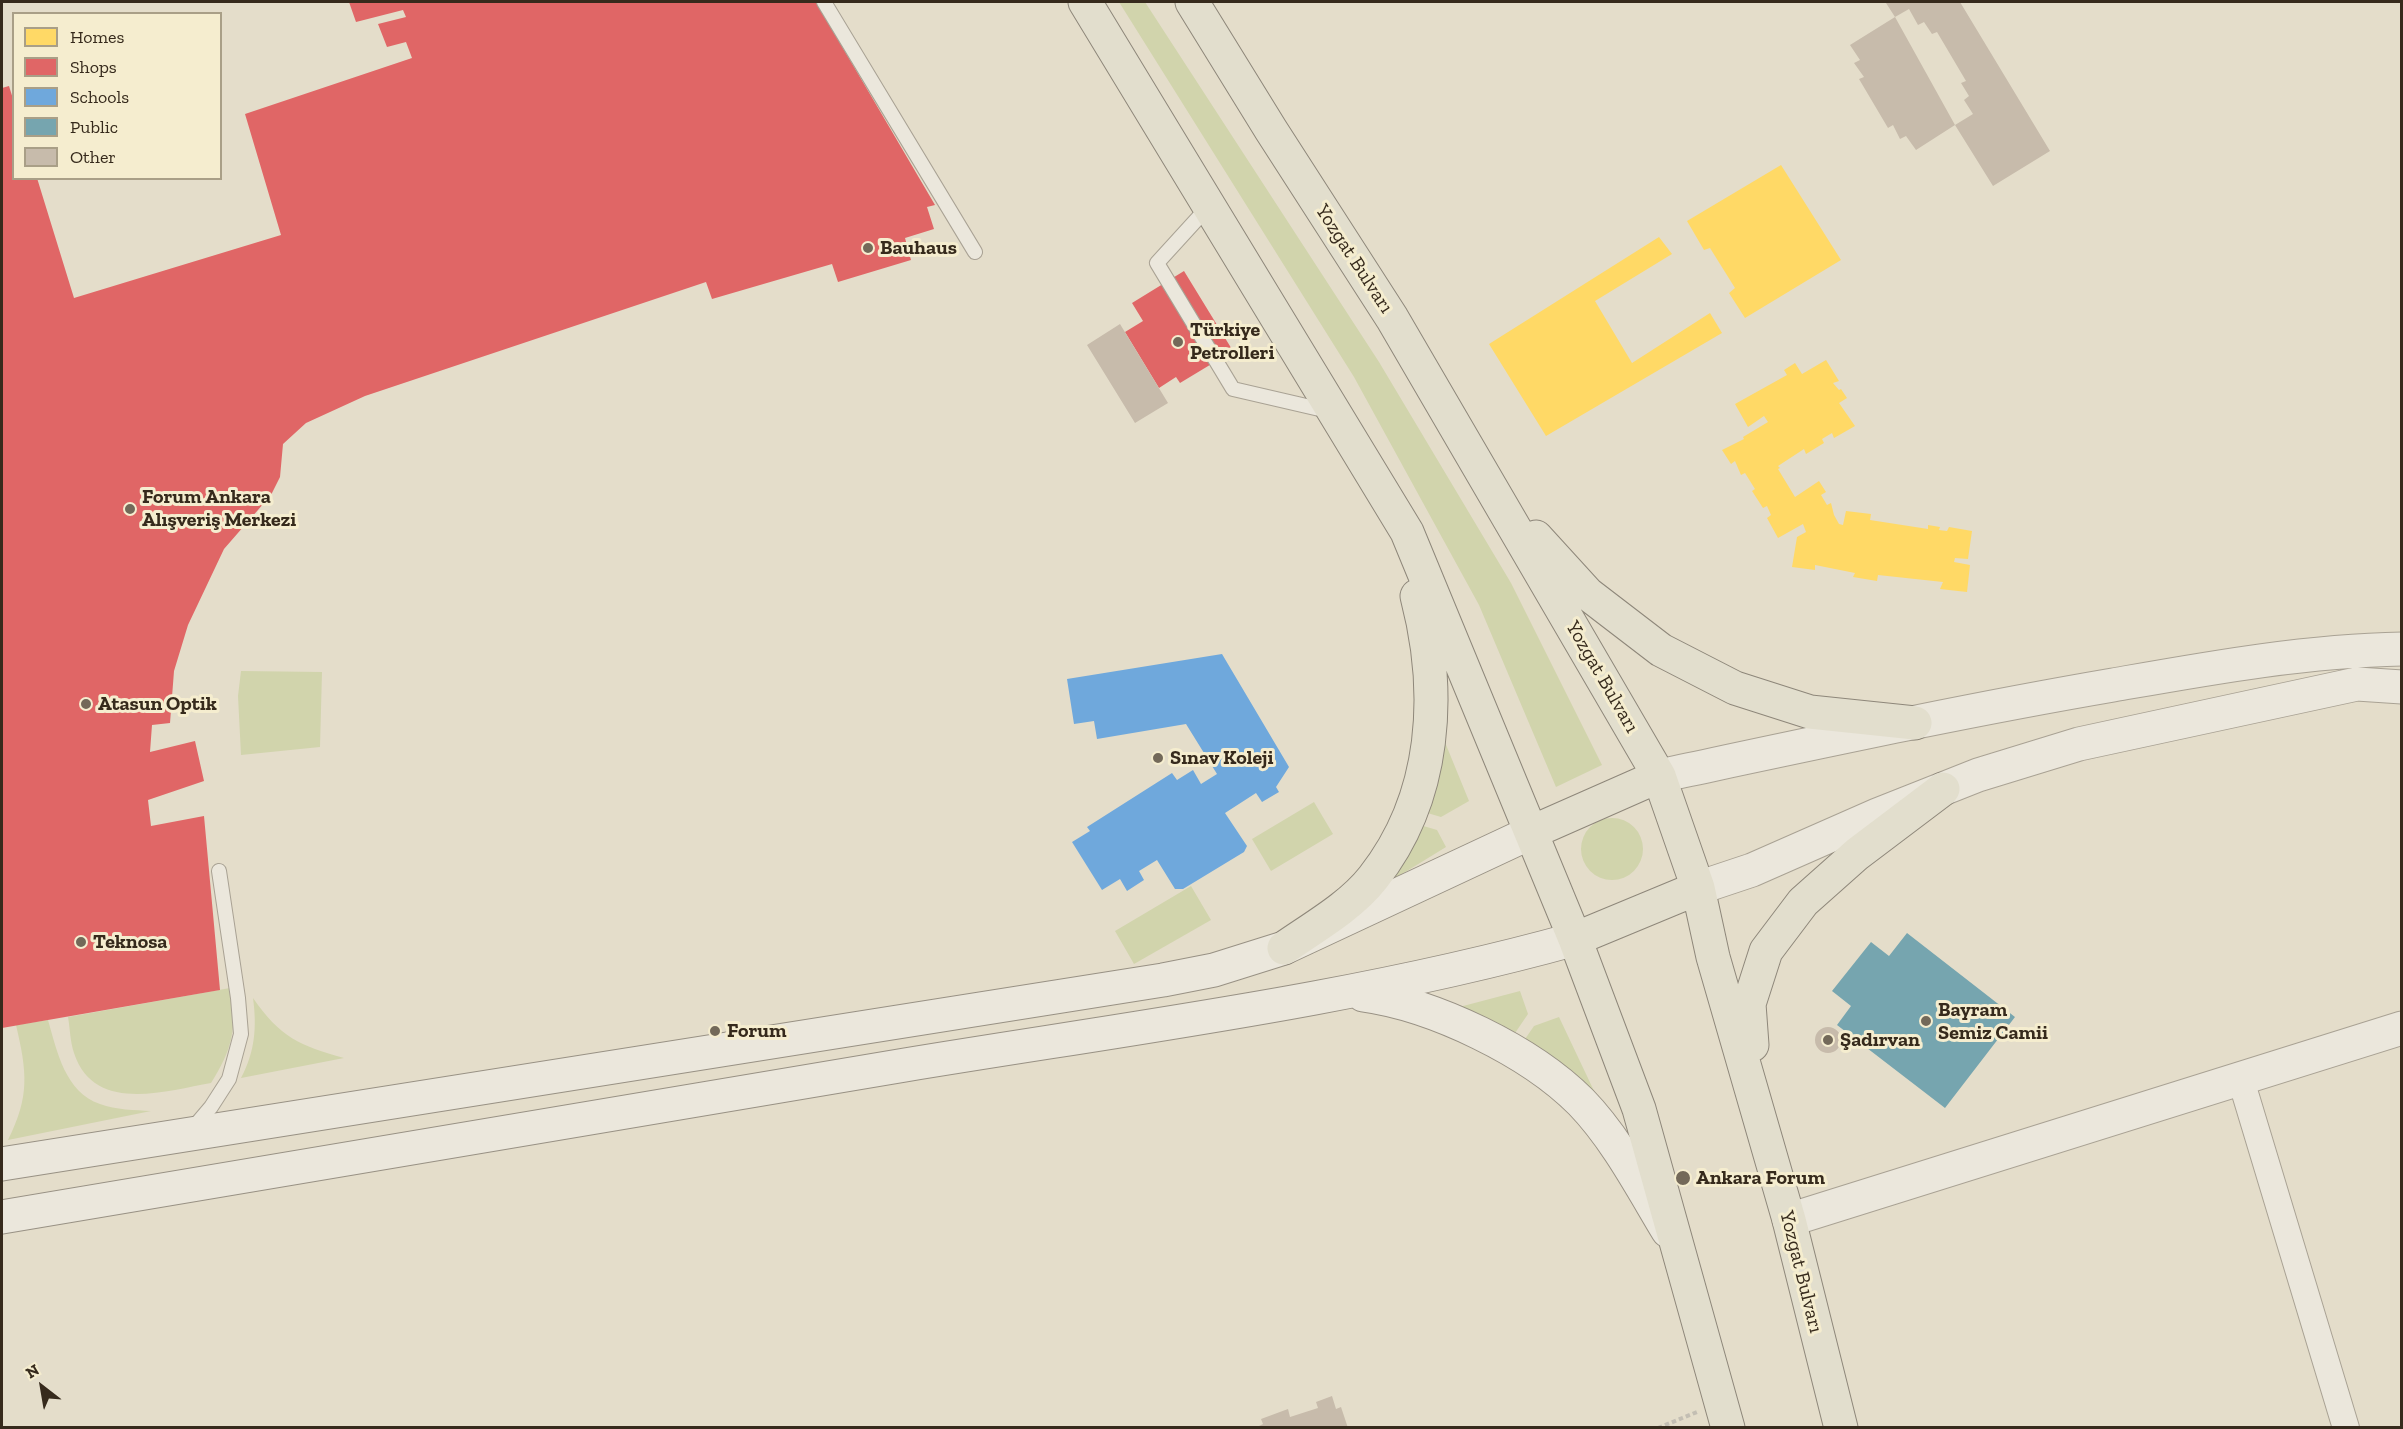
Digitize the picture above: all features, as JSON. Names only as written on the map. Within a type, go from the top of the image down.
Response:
[{"type":"main road","points":[[1085,2],[1407,532],[1532,832],[1639,1109],[1725,1415]]},
{"type":"main road","name":"Yozgat Bulvarı","points":[[1192,2],[1392,318],[1659,776],[1698,888],[1713,957],[1789,1220],[1841,1428]]},
{"type":"main road","points":[[1492,488],[1588,594],[1661,650],[1735,688],[1810,712],[1915,723]]},
{"type":"main road","points":[[1284,948],[1340,909],[1373,879],[1400,838],[1419,791],[1429,754],[1431,664],[1407,532]]},
{"type":"main road","points":[[2,1164],[1163,980],[1214,970],[1284,948],[1532,832],[1659,776],[1826,739],[2025,700],[2268,658],[2402,649]]},
{"type":"main road","points":[[2,1217],[580,1117],[1350,993],[1513,956],[1575,939],[1698,888],[1752,870],[1978,775],[2079,744],[2357,684],[2402,687]]},
{"type":"main road","points":[[1758,1112],[1749,1004],[1766,951],[1803,902],[1857,854],[1943,789]]},
{"type":"main road","points":[[1350,993],[1414,1005],[1457,1023],[1510,1050],[1542,1071],[1581,1102],[1625,1159],[1679,1250]]},
{"type":"main road","points":[[1789,1220],[2402,1028]]},
{"type":"street","points":[[2241,1080],[2346,1428]]},
{"type":"lane","points":[[824,2],[975,252]]},
{"type":"lane","points":[[1209,206],[1157,263],[1233,389],[1333,412]]},
{"type":"lane","points":[[186,1135],[211,1107],[229,1079],[241,1034],[238,998],[219,872]]},
{"type":"path","points":[[1658,1428],[1725,1415]]},
{"type":"green space","points":[[1119,2],[1145,2],[1379,362],[1511,583],[1602,765],[1556,787],[1479,605],[1354,377]]},
{"type":"green space","points":[[241,671],[322,672],[320,747],[241,755],[238,696]]},
{"type":"green space","points":[[1442,735],[1469,801],[1441,817],[1424,812]]},
{"type":"green space","points":[[1314,802],[1333,834],[1271,871],[1252,839]]},
{"type":"green space","points":[[1606,818],[1618,818],[1634,827],[1641,837],[1643,849],[1641,861],[1634,871],[1618,880],[1606,880],[1595,875],[1586,866],[1581,855],[1581,843],[1586,832],[1595,823]]},
{"type":"green space","points":[[1420,825],[1437,830],[1446,847],[1376,890]]},
{"type":"green space","points":[[1191,886],[1211,920],[1134,964],[1115,931]]},
{"type":"green space","points":[[230,988],[233,1015],[231,1038],[224,1060],[211,1083],[153,1093],[133,1094],[114,1091],[97,1085],[84,1072],[74,1053],[68,1017]]},
{"type":"green space","points":[[1520,991],[1528,1014],[1513,1036],[1448,1010]]},
{"type":"green space","points":[[253,998],[272,1022],[292,1038],[315,1049],[344,1058],[241,1078],[254,1039]]},
{"type":"green space","points":[[1559,1017],[1595,1093],[1574,1075],[1523,1042],[1534,1026]]},
{"type":"green space","points":[[48,1020],[64,1069],[78,1090],[88,1098],[106,1106],[151,1111],[8,1140],[20,1110],[24,1084],[24,1070],[16,1025]]},
{"type":"building: Homes","points":[[1781,165],[1841,260],[1745,318],[1729,293],[1735,288],[1710,248],[1704,250],[1687,221]]},
{"type":"building: Homes","points":[[1659,237],[1672,254],[1595,301],[1632,363],[1710,313],[1722,333],[1546,436],[1489,344]]},
{"type":"building: Homes","points":[[1826,360],[1839,381],[1833,383],[1847,398],[1839,403],[1855,426],[1834,438],[1832,433],[1822,439],[1824,443],[1806,454],[1804,449],[1778,466],[1795,497],[1819,481],[1826,492],[1821,495],[1827,505],[1831,503],[1839,524],[1843,525],[1846,511],[1871,514],[1870,520],[1928,529],[1928,525],[1940,527],[1939,530],[1947,531],[1949,527],[1972,531],[1968,559],[1955,558],[1954,562],[1970,565],[1967,592],[1940,589],[1943,582],[1878,575],[1877,581],[1853,577],[1855,573],[1815,565],[1815,570],[1792,567],[1797,537],[1806,532],[1803,524],[1778,538],[1767,518],[1771,515],[1767,506],[1763,508],[1752,491],[1755,489],[1745,473],[1741,475],[1735,461],[1731,464],[1722,450],[1744,439],[1743,437],[1768,422],[1764,416],[1748,427],[1735,404],[1787,375],[1784,370],[1795,363],[1802,374]]},
{"type":"building: Shops","name":"Forum Ankara Alışveriş Merkezi","points":[[349,2],[816,2],[935,205],[927,207],[934,229],[905,238],[911,260],[838,282],[832,264],[712,299],[706,282],[365,396],[306,423],[283,444],[280,477],[271,495],[224,549],[188,625],[174,671],[170,723],[152,725],[150,752],[195,741],[204,781],[148,800],[151,826],[204,816],[220,990],[2,1028],[2,88],[9,86],[12,96],[12,180],[38,180],[74,298],[281,235],[245,114],[412,58],[406,42],[387,47],[378,24],[406,17],[403,10],[356,22]]},
{"type":"building: Shops","points":[[1184,271],[1233,351],[1180,383],[1176,377],[1159,388],[1125,332],[1143,321],[1132,303]]},
{"type":"building: Schools","points":[[1222,654],[1289,767],[1276,787],[1279,792],[1262,802],[1256,793],[1225,813],[1247,846],[1244,852],[1183,889],[1175,889],[1157,860],[1139,871],[1144,880],[1127,891],[1120,879],[1102,890],[1072,842],[1090,831],[1087,827],[1172,773],[1177,780],[1193,770],[1201,784],[1217,774],[1186,724],[1097,739],[1094,721],[1074,724],[1067,679]]},
{"type":"building: Public","name":"Bayram Semiz Camii","points":[[1907,933],[2015,1017],[1945,1108],[1837,1025],[1851,1006],[1832,991],[1871,942],[1889,956]]},
{"type":"building: Other","points":[[1960,2],[2050,151],[1993,186],[1955,125],[1973,114],[1964,100],[1969,96],[1961,83],[1966,81],[1937,32],[1932,34],[1924,22],[1918,25],[1909,9],[1895,17],[1886,3]]},
{"type":"building: Other","points":[[1895,17],[1955,125],[1916,150],[1906,136],[1900,139],[1893,125],[1888,128],[1859,79],[1864,77],[1854,63],[1860,60],[1850,45]]},
{"type":"building: Other","points":[[1120,324],[1168,403],[1135,423],[1087,345]]},
{"type":"building: Other","name":"Şadırvan","points":[[1828,1027],[1837,1031],[1841,1040],[1837,1049],[1828,1053],[1819,1049],[1815,1040],[1819,1031]]},
{"type":"building: Other","points":[[1332,1396],[1336,1409],[1341,1407],[1348,1428],[1255,1428],[1263,1424],[1261,1419],[1288,1409],[1290,1417],[1318,1408],[1316,1402]]},
{"type":"place","name":"Bauhaus","points":[[868,248]]},
{"type":"place","name":"Türkiye Petrolleri","points":[[1178,342]]},
{"type":"place","name":"Forum Ankara Alışveriş Merkezi","points":[[130,509]]},
{"type":"place","name":"Atasun Optik","points":[[86,704]]},
{"type":"place","name":"Sınav Koleji","points":[[1158,758]]},
{"type":"place","name":"Teknosa","points":[[81,942]]},
{"type":"place","name":"Bayram Semiz Camii","points":[[1926,1021]]},
{"type":"place","name":"Forum","points":[[715,1031]]},
{"type":"place","name":"Şadırvan","points":[[1828,1040]]},
{"type":"place","name":"Ankara Forum","points":[[1683,1178]]}]
